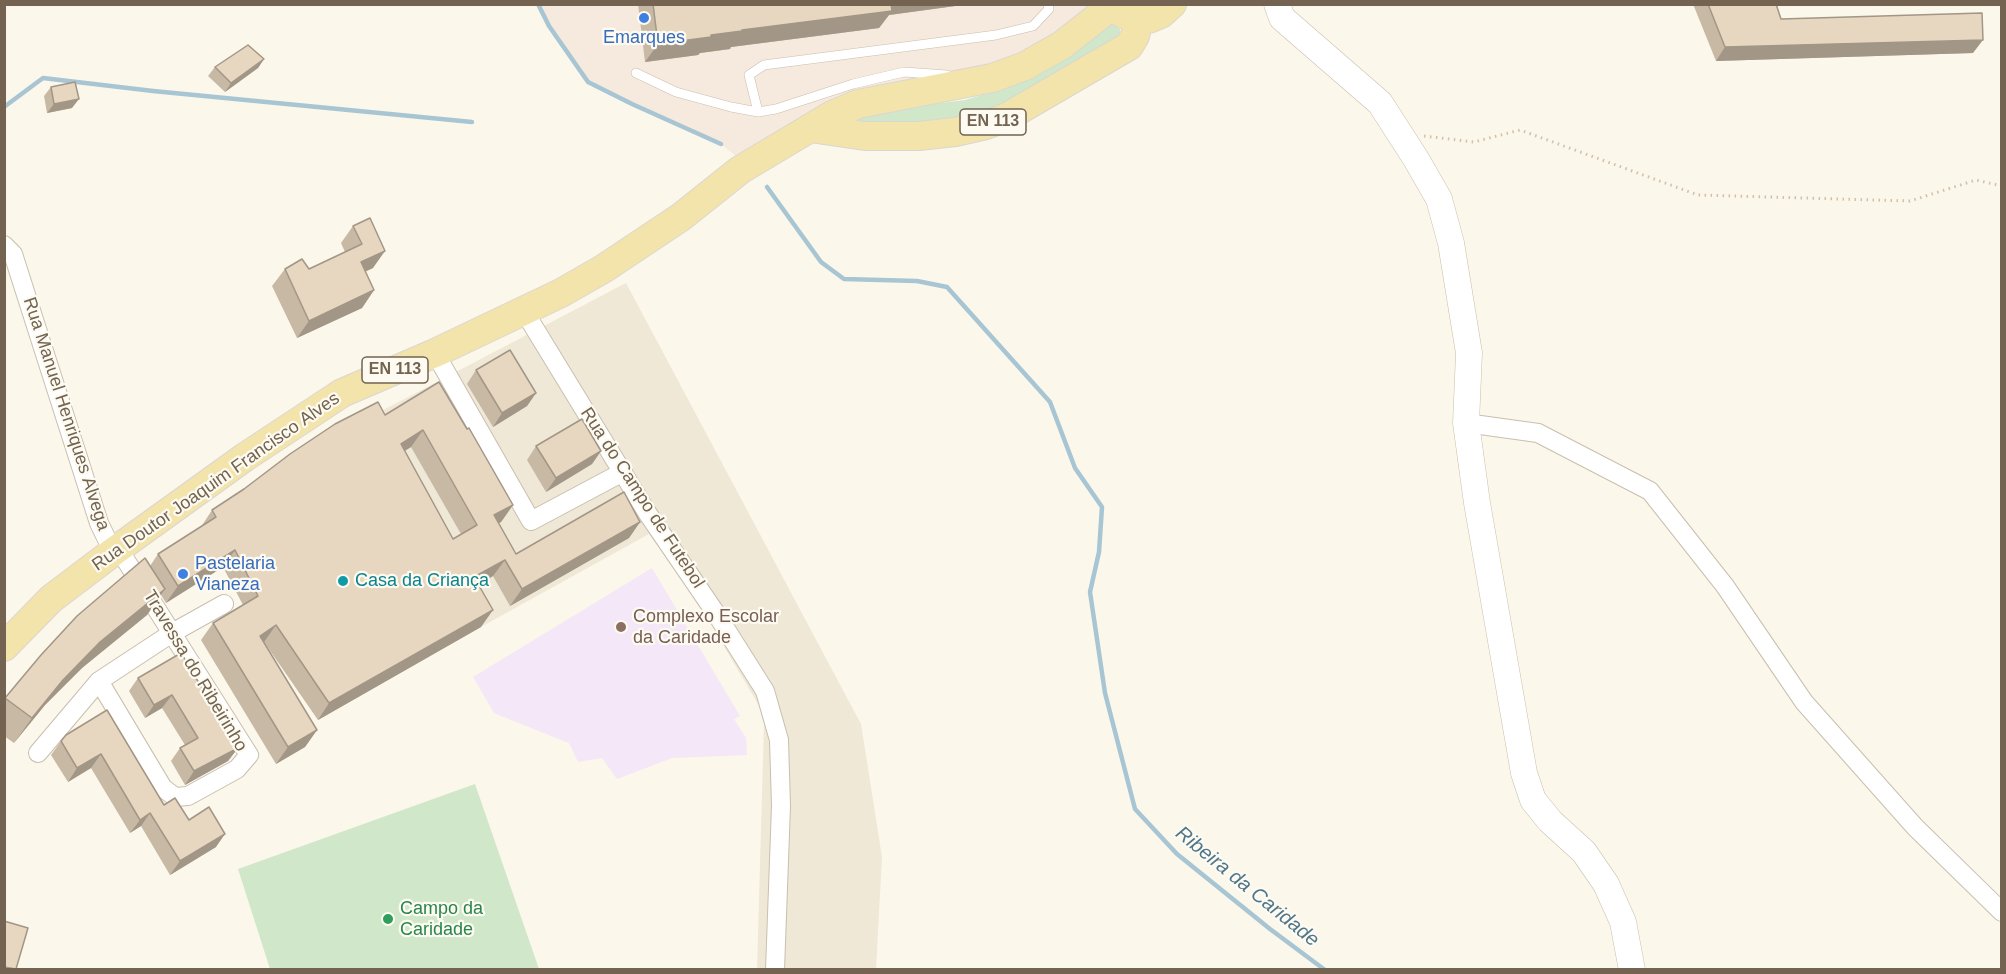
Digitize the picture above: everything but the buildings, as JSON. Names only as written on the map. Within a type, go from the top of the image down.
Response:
[{"type":"main road","name":"EN 113","points":[[810,128],[865,136],[919,136],[955,132],[986,125],[1007,117],[1129,46],[1135,36],[1139,19],[1123,14],[1112,5]]},
{"type":"main road","name":"Rua Doutor Joaquim Francisco Alves","points":[[4,647],[51,600],[115,550],[245,457],[342,393],[435,353],[561,293],[603,269],[681,217],[740,171],[832,115],[858,104],[992,78],[1025,66],[1042,57],[1112,5]]},
{"type":"main road","points":[[1139,19],[1149,19],[1173,5]]},
{"type":"street","points":[[1277,4],[1282,18],[1380,103],[1439,199],[1451,243],[1469,353],[1466,423],[1476,503],[1524,773],[1533,800],[1550,821],[1584,852],[1606,884],[1623,922],[1632,969]]},
{"type":"street","name":"Rua Manuel Henriques Alvega","points":[[4,245],[13,254],[99,523],[115,550]]},
{"type":"street","name":"Rua do Campo de Futebol","points":[[524,311],[648,513],[765,691],[780,740],[781,806],[774,969]]},
{"type":"street","points":[[435,353],[531,521],[623,472]]},
{"type":"street","points":[[1466,423],[1538,433],[1650,491],[1725,586],[1804,702],[1915,827],[2001,912]]},
{"type":"street","name":"Travessa do Ribeirinho","points":[[99,681],[163,788],[175,797],[188,796],[237,769],[249,754],[172,633],[115,550]]},
{"type":"street","points":[[38,753],[99,681],[172,633],[224,604]]},
{"type":"lane","points":[[758,112],[749,75],[764,65],[996,35],[1032,26],[1050,6]]},
{"type":"lane","points":[[636,73],[676,92],[758,112],[776,109],[853,84],[904,72],[992,78]]},
{"type":"path","points":[[1423,136],[1474,142],[1520,130],[1698,195],[1910,201],[1976,180],[2001,186]]},
{"type":"shaded area","points":[[1112,4],[1062,45],[748,166],[721,144],[588,82],[549,26],[538,5]]},
{"type":"shaded area","points":[[626,283],[861,724],[882,857],[876,969],[757,969],[764,724],[758,704],[699,604],[649,534],[481,627],[366,419]]},
{"type":"shaded area","name":"Complexo Escolar da Caridade","points":[[652,568],[740,716],[734,719],[746,738],[747,755],[672,758],[617,779],[602,758],[578,762],[569,743],[494,713],[473,677]]},
{"type":"green space","points":[[1108,25],[1114,25],[1120,29],[1120,38],[1038,89],[969,119],[873,128],[849,120],[918,106],[965,100],[992,92]]},
{"type":"green space","name":"Campo da Caridade","points":[[475,784],[539,969],[270,969],[238,869]]},
{"type":"waterway","name":"Ribeira da Caridade","points":[[538,4],[549,26],[588,82],[721,144]]},
{"type":"waterway","points":[[4,107],[43,78],[472,122]]},
{"type":"waterway","name":"Ribeira da Caridade","points":[[767,187],[821,262],[844,279],[917,281],[947,287],[1050,402],[1075,468],[1102,507],[1099,552],[1090,592],[1105,693],[1135,809],[1177,854],[1325,970]]},
{"type":"place","name":"Emarques","points":[[644,18]]},
{"type":"place","name":"Pastelaria Vianeza","points":[[183,574]]},
{"type":"place","name":"Casa da Criança","points":[[343,581]]},
{"type":"place","name":"Complexo Escolar da Caridade","points":[[621,627]]},
{"type":"place","name":"Campo da Caridade","points":[[388,919]]}]
